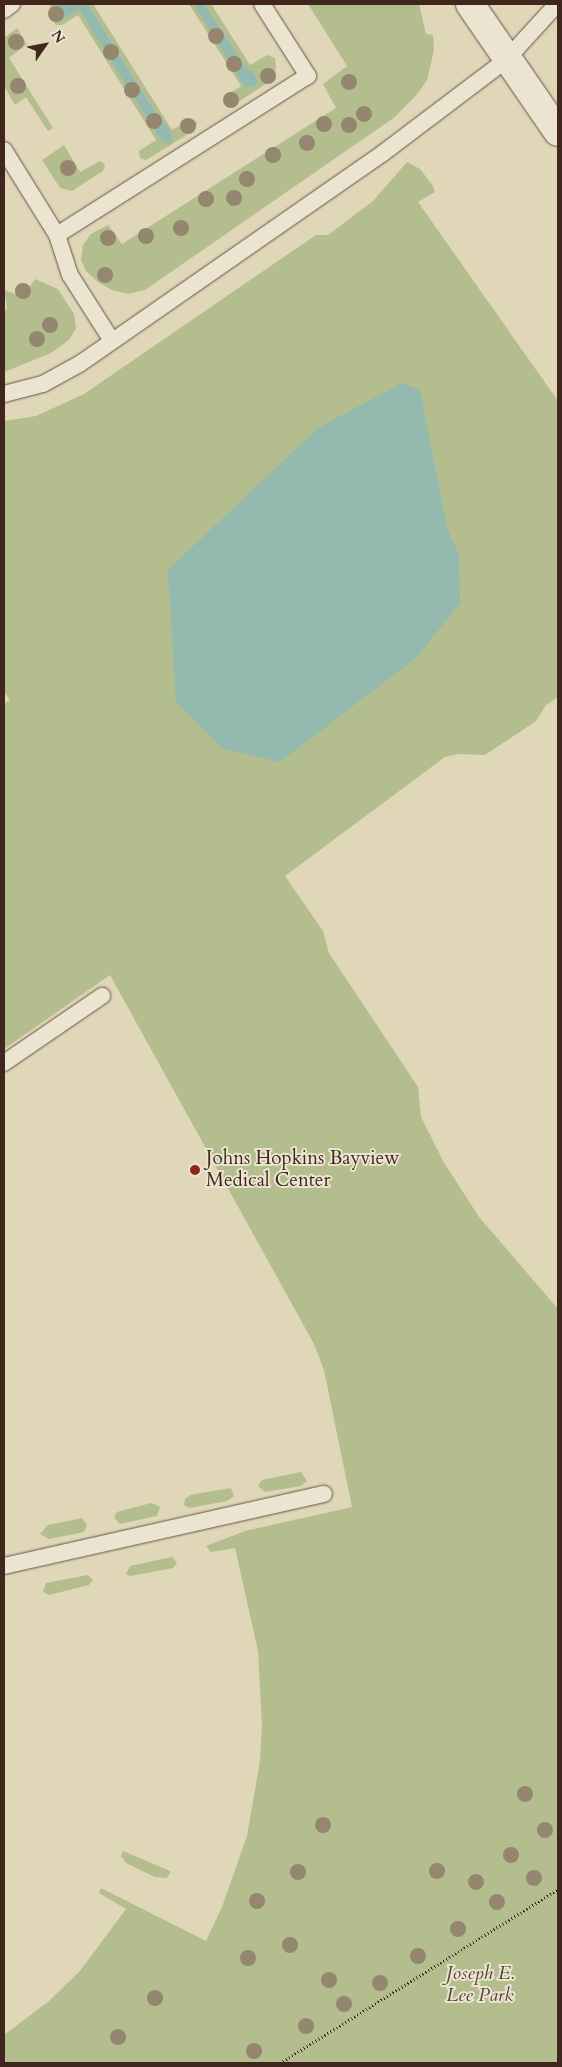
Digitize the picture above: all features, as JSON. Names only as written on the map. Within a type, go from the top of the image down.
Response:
[{"type":"main road","points":[[470,4],[506,60],[558,132]]},
{"type":"lane","points":[[4,10],[12,4]]},
{"type":"lane","points":[[57,235],[308,76],[262,4]]},
{"type":"lane","points":[[4,394],[51,380],[112,341],[383,152],[506,60],[557,4]]},
{"type":"lane","points":[[4,150],[57,235],[70,275],[112,341]]},
{"type":"lane","points":[[4,1063],[102,996]]},
{"type":"lane","points":[[4,1566],[324,1494]]},
{"type":"path","points":[[280,2063],[558,1889]]},
{"type":"green space","points":[[51,4],[61,4],[56,9],[63,19],[79,8],[159,138],[169,128],[155,111],[88,4],[93,4],[172,130],[192,119],[197,122],[195,130],[146,160],[140,158],[139,151],[156,140],[78,15],[62,25],[56,25],[48,13]]},
{"type":"green space","points":[[189,4],[195,5],[244,87],[255,87],[258,80],[254,73],[245,67],[205,4],[211,4],[250,65],[267,55],[275,58],[276,67],[273,79],[231,107],[225,106],[226,96],[241,86]]},
{"type":"green space","points":[[308,4],[419,4],[426,34],[433,35],[434,50],[427,80],[418,93],[395,117],[145,290],[128,294],[112,290],[98,282],[86,271],[81,260],[83,245],[91,234],[108,225],[122,244],[336,108],[323,84],[347,66]]},
{"type":"green space","points":[[17,28],[27,44],[9,58],[53,128],[48,131],[26,97],[15,105],[4,86],[4,38]]},
{"type":"green space","points":[[64,145],[80,172],[100,161],[105,165],[103,171],[72,191],[60,188],[42,160]]},
{"type":"green space","name":"Joseph E. Lee Park","points":[[407,162],[420,169],[433,186],[435,192],[418,202],[558,401],[558,697],[546,705],[536,721],[485,755],[458,754],[445,757],[285,876],[323,931],[329,953],[418,1087],[421,1117],[443,1161],[479,1217],[558,1309],[558,2063],[4,2063],[4,2035],[49,2001],[80,1971],[126,1909],[99,1893],[101,1888],[206,1941],[222,1907],[247,1836],[260,1761],[262,1724],[258,1651],[235,1548],[211,1552],[206,1546],[245,1531],[352,1507],[324,1370],[314,1344],[110,975],[4,1049],[4,704],[10,700],[4,691],[4,421],[36,416],[84,394],[316,235],[328,235],[373,201]]},
{"type":"green space","points":[[35,279],[58,289],[74,314],[76,328],[69,340],[51,353],[4,372],[4,314],[7,307],[4,290],[24,297]]},
{"type":"green space","points":[[301,1472],[307,1481],[301,1486],[265,1492],[258,1486],[262,1480]]},
{"type":"green space","points":[[231,1488],[234,1496],[227,1501],[190,1508],[184,1505],[185,1499],[190,1495]]},
{"type":"green space","points":[[151,1503],[160,1507],[157,1516],[120,1524],[114,1518],[117,1512]]},
{"type":"green space","points":[[82,1518],[87,1525],[84,1532],[49,1539],[40,1534],[48,1525]]},
{"type":"green space","points":[[172,1557],[177,1563],[173,1568],[130,1576],[126,1574],[130,1566]]},
{"type":"green space","points":[[88,1575],[93,1580],[89,1585],[49,1595],[43,1592],[46,1583]]},
{"type":"green space","points":[[123,1851],[170,1871],[170,1874],[166,1878],[155,1877],[126,1863],[121,1856]]},
{"type":"water","points":[[61,4],[88,4],[155,111],[169,128],[173,141],[169,144],[159,138],[79,9],[63,19],[57,18],[56,9]]},
{"type":"water","points":[[194,4],[205,4],[245,67],[254,73],[258,80],[255,87],[244,87]]},
{"type":"water","points":[[402,383],[420,390],[447,528],[459,555],[460,603],[417,657],[280,762],[223,749],[176,702],[168,570],[318,428]]},
{"type":"place","name":"Johns Hopkins Bayview Medical Center","points":[[195,1170]]}]
